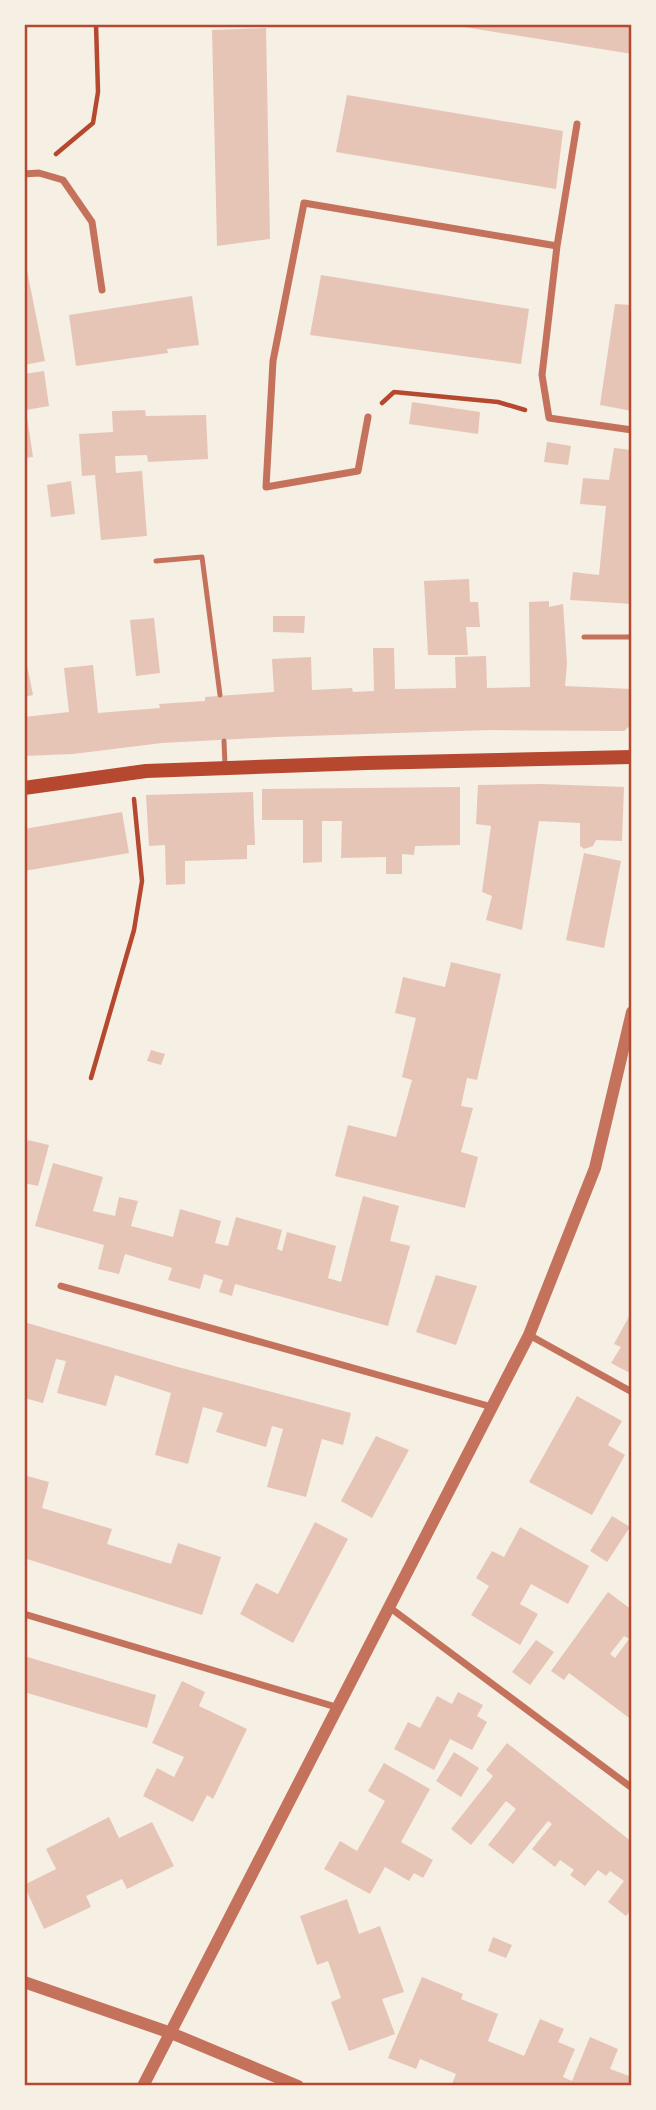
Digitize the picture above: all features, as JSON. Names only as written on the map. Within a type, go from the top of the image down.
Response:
[{"type":"main road","points":[[24,788],[130,774],[225,768],[632,757]]},
{"type":"street","points":[[577,124],[557,246],[542,375],[549,418],[632,430]]},
{"type":"street","points":[[24,174],[39,173],[63,180],[92,222],[102,290]]},
{"type":"street","points":[[368,417],[358,471],[266,487],[273,361],[304,203],[557,246]]},
{"type":"street","points":[[143,2085],[529,1335],[595,1168],[632,1012]]},
{"type":"street","points":[[61,1286],[492,1406]]},
{"type":"street","points":[[529,1335],[632,1392]]},
{"type":"street","points":[[389,1606],[632,1788]]},
{"type":"street","points":[[24,1614],[337,1706]]},
{"type":"street","points":[[24,1982],[171,2033],[298,2085]]},
{"type":"lane","points":[[156,561],[202,557],[220,695]]},
{"type":"lane","points":[[584,637],[632,637]]},
{"type":"lane","points":[[224,741],[225,768]]},
{"type":"path","points":[[39,173],[59,149],[93,123],[98,92],[96,24]]},
{"type":"path","points":[[368,417],[394,392],[498,402],[549,418]]},
{"type":"path","points":[[91,1078],[134,930],[142,881],[130,774]]},
{"type":"building","points":[[464,24],[632,24],[632,54],[464,27]]},
{"type":"building","points":[[266,28],[270,239],[217,246],[212,30]]},
{"type":"building","points":[[347,95],[563,131],[556,189],[336,152]]},
{"type":"building","points":[[24,255],[45,361],[24,365]]},
{"type":"building","points":[[321,275],[529,309],[521,364],[310,335]]},
{"type":"building","points":[[192,296],[199,345],[167,349],[168,353],[76,366],[69,315]]},
{"type":"building","points":[[615,304],[632,305],[632,411],[600,405]]},
{"type":"building","points":[[44,371],[49,406],[26,410],[33,457],[24,458],[24,374]]},
{"type":"building","points":[[412,402],[480,412],[478,434],[409,424]]},
{"type":"building","points":[[145,410],[146,416],[206,415],[208,459],[148,462],[147,455],[115,456],[116,473],[142,471],[147,536],[101,540],[95,475],[82,476],[79,434],[113,432],[112,411]]},
{"type":"building","points":[[547,442],[571,446],[568,465],[544,462]]},
{"type":"building","points":[[614,448],[632,450],[632,604],[570,600],[573,572],[599,575],[606,506],[580,504],[583,478],[609,480]]},
{"type":"building","points":[[71,481],[75,514],[51,517],[47,485]]},
{"type":"building","points":[[469,579],[470,602],[478,602],[480,627],[466,627],[468,655],[428,655],[424,581]]},
{"type":"building","points":[[549,601],[549,607],[563,604],[567,663],[565,686],[632,689],[632,724],[624,731],[489,730],[276,737],[162,743],[73,754],[24,756],[24,717],[69,712],[64,668],[93,665],[98,713],[160,708],[159,704],[205,701],[205,697],[274,692],[272,659],[311,657],[312,690],[352,688],[353,692],[374,691],[373,648],[394,648],[395,689],[456,688],[455,657],[486,656],[487,688],[530,687],[529,602]]},
{"type":"building","points":[[273,616],[305,616],[304,633],[273,632]]},
{"type":"building","points":[[154,618],[160,673],[136,676],[130,620]]},
{"type":"building","points":[[24,650],[33,695],[24,697]]},
{"type":"building","points":[[478,785],[624,787],[622,841],[596,840],[593,846],[584,849],[580,846],[580,823],[539,821],[522,930],[486,920],[492,896],[482,892],[491,826],[476,824]]},
{"type":"building","points":[[460,787],[460,845],[415,846],[414,855],[402,854],[402,874],[386,874],[386,857],[341,858],[342,821],[322,821],[322,862],[303,863],[303,820],[262,820],[262,789]]},
{"type":"building","points":[[253,792],[255,845],[247,845],[247,859],[185,861],[185,884],[166,885],[165,845],[149,846],[146,795]]},
{"type":"building","points":[[122,812],[129,853],[24,871],[24,829]]},
{"type":"building","points":[[584,853],[621,861],[604,948],[566,940]]},
{"type":"building","points":[[451,962],[501,974],[477,1080],[467,1078],[461,1106],[473,1108],[461,1152],[478,1157],[465,1208],[335,1176],[348,1125],[396,1137],[412,1080],[402,1077],[416,1018],[395,1013],[403,977],[445,987]]},
{"type":"building","points":[[151,1050],[165,1054],[161,1065],[147,1061]]},
{"type":"building","points":[[28,1140],[49,1145],[38,1186],[24,1183],[24,1152]]},
{"type":"building","points":[[53,1163],[103,1177],[93,1211],[115,1216],[119,1197],[138,1201],[131,1226],[173,1237],[180,1209],[221,1221],[215,1243],[219,1244],[228,1246],[236,1217],[282,1230],[277,1249],[282,1251],[287,1232],[336,1246],[328,1278],[341,1282],[363,1196],[399,1206],[390,1241],[410,1246],[388,1326],[235,1284],[232,1296],[219,1292],[223,1280],[204,1274],[200,1289],[168,1280],[172,1268],[125,1254],[119,1274],[98,1269],[104,1245],[35,1226]]},
{"type":"building","points":[[436,1275],[477,1286],[456,1345],[416,1332]]},
{"type":"building","points":[[632,1311],[632,1374],[611,1363],[621,1347],[614,1344]]},
{"type":"building","points":[[24,1322],[351,1413],[343,1445],[322,1439],[306,1497],[267,1487],[283,1429],[272,1426],[266,1447],[216,1432],[223,1413],[203,1407],[188,1464],[155,1455],[171,1393],[115,1375],[106,1406],[57,1393],[66,1361],[56,1359],[43,1403],[24,1398]]},
{"type":"building","points":[[577,1396],[622,1421],[608,1445],[625,1455],[592,1515],[529,1482]]},
{"type":"building","points":[[376,1436],[409,1450],[372,1518],[341,1501]]},
{"type":"building","points":[[27,1476],[49,1482],[42,1508],[112,1529],[107,1544],[171,1564],[178,1543],[221,1557],[202,1615],[24,1558],[24,1484]]},
{"type":"building","points":[[612,1516],[630,1527],[607,1562],[590,1551]]},
{"type":"building","points":[[315,1522],[348,1539],[293,1643],[240,1614],[256,1583],[278,1594]]},
{"type":"building","points":[[520,1527],[589,1566],[568,1604],[531,1584],[520,1604],[538,1614],[520,1645],[471,1615],[489,1586],[476,1578],[492,1551],[504,1557]]},
{"type":"building","points":[[608,1592],[632,1610],[632,1720],[569,1673],[564,1680],[551,1671]],"holes":[[[624,1636],[629,1639],[615,1658],[610,1654]]]},
{"type":"building","points":[[536,1640],[554,1652],[530,1685],[512,1672]]},
{"type":"building","points":[[24,1656],[156,1695],[147,1728],[24,1692]]},
{"type":"building","points":[[182,1681],[205,1692],[199,1706],[247,1729],[213,1799],[207,1795],[193,1822],[143,1796],[157,1768],[174,1777],[184,1757],[152,1743]]},
{"type":"building","points":[[458,1692],[483,1705],[477,1716],[487,1722],[472,1750],[450,1739],[434,1770],[394,1749],[408,1722],[420,1728],[437,1696],[452,1704]]},
{"type":"building","points":[[507,1743],[632,1842],[632,1909],[626,1916],[608,1902],[624,1881],[610,1871],[606,1876],[598,1870],[585,1886],[570,1875],[574,1870],[560,1860],[555,1867],[532,1849],[552,1824],[548,1821],[513,1864],[488,1845],[516,1809],[506,1801],[471,1845],[451,1829],[493,1776],[486,1770]]},
{"type":"building","points":[[454,1752],[479,1768],[461,1797],[436,1781]]},
{"type":"building","points":[[384,1763],[430,1789],[401,1842],[433,1860],[423,1878],[414,1873],[409,1881],[385,1867],[370,1894],[324,1869],[340,1841],[357,1851],[385,1801],[368,1791]]},
{"type":"building","points":[[109,1817],[119,1838],[152,1822],[174,1866],[127,1889],[122,1879],[86,1896],[91,1907],[44,1929],[24,1885],[56,1869],[46,1849]]},
{"type":"building","points":[[347,1899],[359,1934],[380,1926],[404,1992],[382,1999],[395,2034],[349,2051],[331,2002],[341,1998],[328,1961],[317,1965],[300,1916]]},
{"type":"building","points":[[493,1937],[512,1945],[506,1958],[488,1951]]},
{"type":"building","points":[[422,1977],[463,1994],[461,1999],[498,2014],[488,2041],[524,2056],[540,2019],[564,2029],[558,2042],[575,2049],[563,2077],[572,2081],[590,2037],[618,2049],[610,2069],[632,2077],[632,2085],[454,2085],[452,2084],[456,2074],[420,2059],[416,2069],[388,2058]]}]
